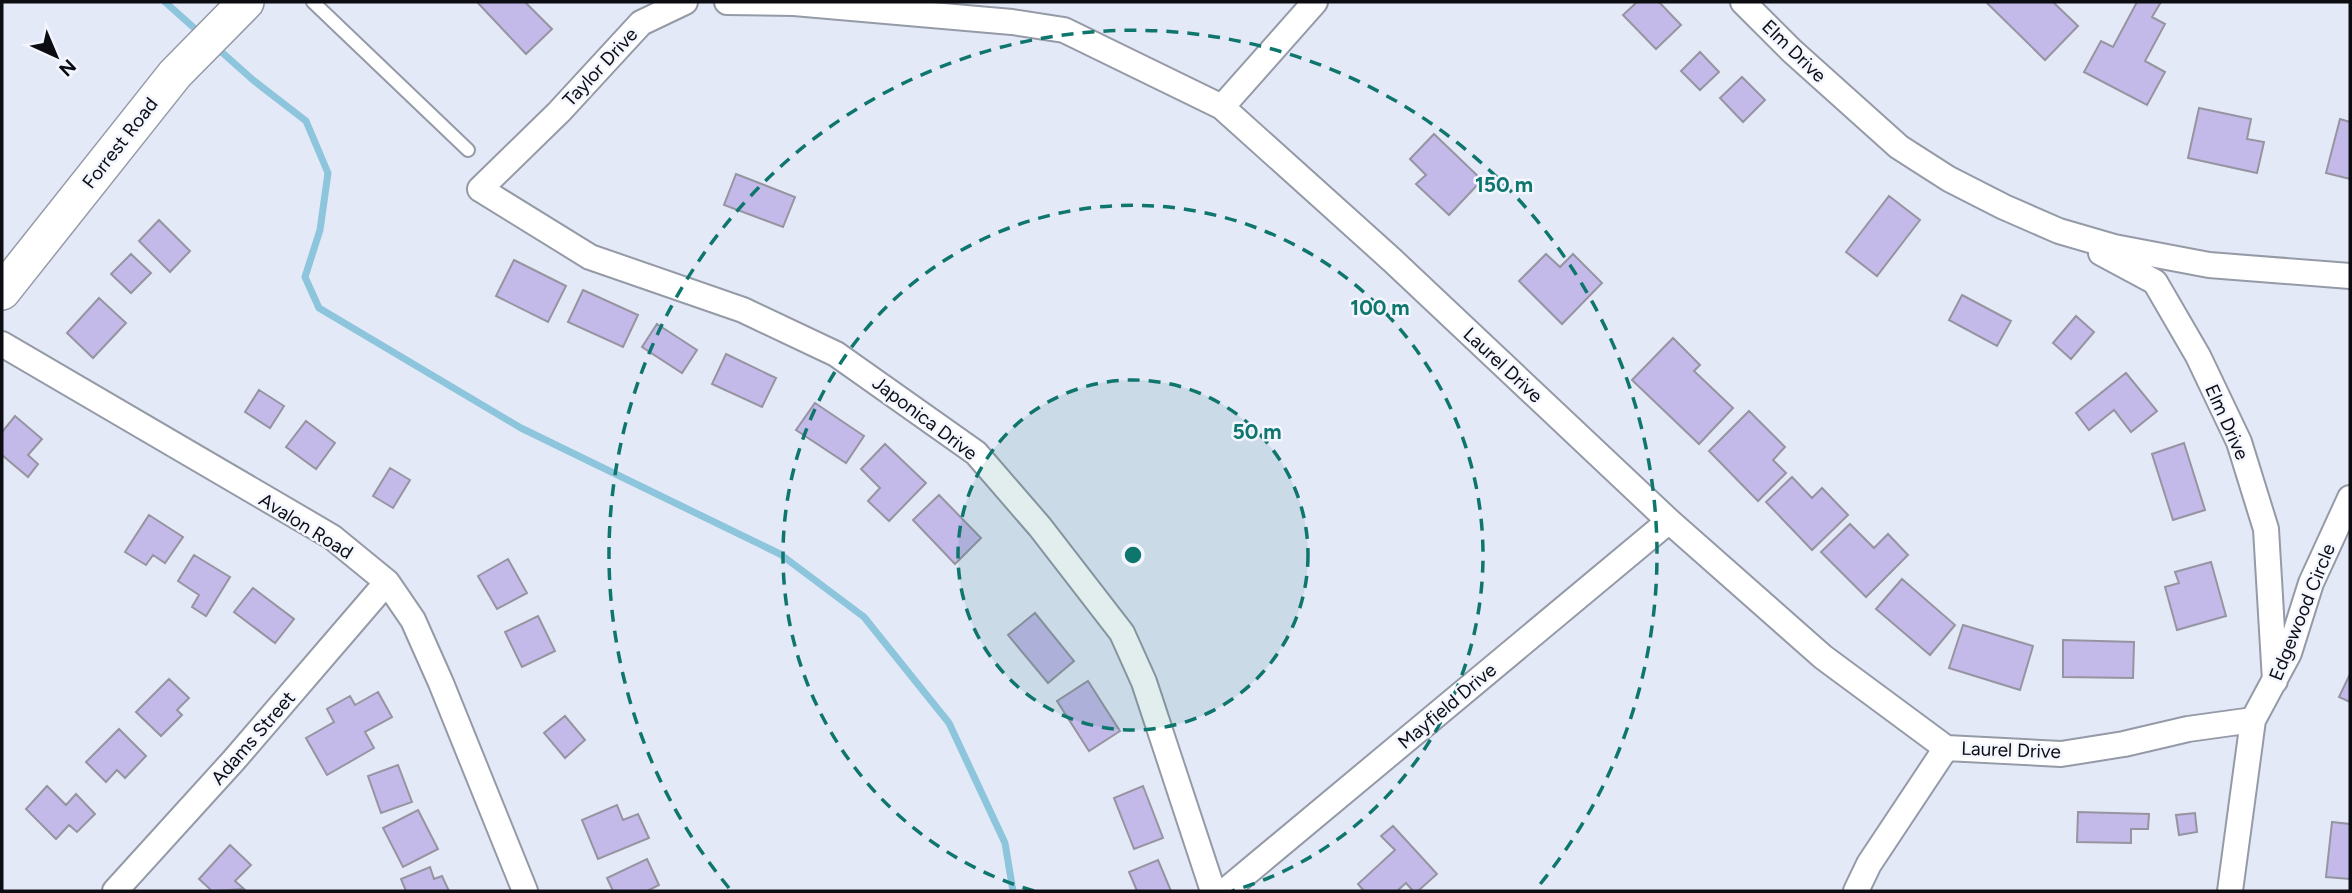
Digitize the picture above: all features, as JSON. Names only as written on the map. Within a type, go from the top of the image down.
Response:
[{"type":"main road","name":"Forrest Road","points":[[2,292],[175,74],[238,11]]},
{"type":"street","name":"Taylor Drive","points":[[525,146],[641,23],[685,2]]},
{"type":"street","name":"Laurel Drive","points":[[727,2],[794,3],[998,21],[1064,30],[1114,52],[1222,107],[1392,260],[1669,521],[1823,657],[1946,748],[2061,754],[2124,744],[2188,729],[2253,720]]},
{"type":"street","points":[[1222,107],[1315,2]]},
{"type":"street","name":"Elm Drive","points":[[1743,2],[1792,51],[1899,147],[1949,179],[2059,231],[2155,282],[2197,356],[2233,430],[2266,529],[2275,681]]},
{"type":"street","name":"Japonica Drive","points":[[525,146],[480,189],[590,257],[743,310],[836,354],[976,453],[1040,527],[1122,633],[1144,681],[1213,891]]},
{"type":"street","name":"Elm Drive","points":[[2059,231],[2114,247],[2209,265],[2350,276]]},
{"type":"street","name":"Avalon Road","points":[[2,344],[332,537],[387,582],[413,620],[526,891]]},
{"type":"street","name":"Edgewood Circle","points":[[2230,891],[2253,720],[2289,653],[2311,583],[2350,498]]},
{"type":"street","name":"Mayfield Drive","points":[[1226,891],[1669,521]]},
{"type":"street","name":"Adams Street","points":[[115,891],[234,760],[387,582]]},
{"type":"street","points":[[1856,891],[1869,864],[1946,748]]},
{"type":"lane","points":[[313,2],[468,150]]},
{"type":"building","points":[[477,2],[525,2],[552,29],[526,54]]},
{"type":"building","points":[[1637,2],[1659,2],[1681,25],[1656,49],[1623,15]]},
{"type":"building","points":[[1988,2],[2053,2],[2078,26],[2045,60]]},
{"type":"building","points":[[2137,2],[2161,2],[2152,17],[2165,24],[2145,61],[2165,72],[2147,105],[2084,72],[2101,41],[2113,47]]},
{"type":"building","points":[[1700,52],[1719,72],[1700,90],[1681,71]]},
{"type":"building","points":[[1742,77],[1765,100],[1743,122],[1720,98]]},
{"type":"building","points":[[2199,108],[2251,119],[2247,139],[2264,142],[2257,173],[2188,158]]},
{"type":"building","points":[[2340,119],[2350,122],[2350,179],[2326,173]]},
{"type":"building","points":[[1434,134],[1482,180],[1449,215],[1416,184],[1426,175],[1410,159]]},
{"type":"building","points":[[736,174],[795,197],[783,227],[724,205]]},
{"type":"building","points":[[1889,196],[1920,220],[1877,276],[1846,252]]},
{"type":"building","points":[[159,220],[190,251],[170,272],[139,241]]},
{"type":"building","points":[[131,254],[151,273],[131,293],[111,274]]},
{"type":"building","points":[[1546,254],[1560,267],[1573,254],[1602,283],[1562,324],[1519,281]]},
{"type":"building","points":[[514,260],[566,286],[548,322],[496,296]]},
{"type":"building","points":[[583,290],[638,315],[623,347],[568,322]]},
{"type":"building","points":[[1962,295],[2011,321],[1997,346],[1949,320]]},
{"type":"building","points":[[99,298],[126,323],[93,358],[67,333]]},
{"type":"building","points":[[2076,316],[2094,332],[2071,359],[2053,343]]},
{"type":"building","points":[[657,324],[697,350],[682,373],[642,347]]},
{"type":"building","points":[[1673,338],[1700,365],[1694,371],[1733,408],[1699,444],[1632,380]]},
{"type":"building","points":[[726,354],[776,378],[762,407],[712,384]]},
{"type":"building","points":[[2126,373],[2157,411],[2131,432],[2114,410],[2089,430],[2076,413]]},
{"type":"building","points":[[259,390],[284,406],[270,428],[245,412]]},
{"type":"building","points":[[815,403],[864,436],[846,463],[796,430]]},
{"type":"building","points":[[1749,411],[1785,447],[1773,460],[1786,473],[1758,501],[1709,451]]},
{"type":"building","points":[[15,416],[42,439],[28,455],[38,464],[28,477],[2,455],[2,432]]},
{"type":"building","points":[[306,421],[335,443],[316,469],[286,447]]},
{"type":"building","points":[[2184,443],[2205,510],[2173,520],[2152,454]]},
{"type":"building","points":[[885,444],[926,483],[889,521],[868,501],[880,488],[861,469]]},
{"type":"building","points":[[390,468],[410,480],[393,508],[373,496]]},
{"type":"building","points":[[1792,477],[1812,498],[1822,488],[1848,515],[1812,550],[1766,502]]},
{"type":"building","points":[[939,495],[981,538],[955,564],[913,520]]},
{"type":"building","points":[[149,515],[183,537],[165,563],[153,555],[146,565],[125,552]]},
{"type":"building","points":[[1850,524],[1874,548],[1888,534],[1908,555],[1866,597],[1821,552]]},
{"type":"building","points":[[194,555],[230,577],[206,616],[192,607],[199,595],[178,581]]},
{"type":"building","points":[[508,559],[527,593],[497,609],[478,576]]},
{"type":"building","points":[[2211,562],[2226,616],[2177,630],[2165,587],[2179,583],[2175,572]]},
{"type":"building","points":[[1902,579],[1955,625],[1930,655],[1876,609]]},
{"type":"building","points":[[253,588],[294,619],[275,643],[234,612]]},
{"type":"building","points":[[1035,613],[1074,661],[1048,683],[1008,635]]},
{"type":"building","points":[[538,616],[555,651],[522,667],[505,632]]},
{"type":"building","points":[[1963,625],[2033,646],[2020,690],[1949,668]]},
{"type":"building","points":[[2063,640],[2134,642],[2133,678],[2063,677]]},
{"type":"building","points":[[2350,674],[2350,702],[2339,697]]},
{"type":"building","points":[[169,679],[189,698],[177,710],[182,715],[161,736],[136,712]]},
{"type":"building","points":[[1088,681],[1120,731],[1089,751],[1057,701]]},
{"type":"building","points":[[378,692],[392,717],[365,732],[374,748],[327,775],[306,738],[334,722],[327,709],[350,696],[355,705]]},
{"type":"building","points":[[565,716],[585,740],[565,758],[544,733]]},
{"type":"building","points":[[119,729],[146,756],[125,778],[117,770],[106,782],[86,762]]},
{"type":"building","points":[[398,765],[412,802],[381,813],[368,776]]},
{"type":"building","points":[[47,786],[66,805],[76,794],[95,814],[77,832],[69,825],[56,839],[26,809]]},
{"type":"building","points":[[1143,786],[1163,838],[1134,849],[1114,798]]},
{"type":"building","points":[[617,805],[623,820],[638,814],[649,838],[598,859],[582,820]]},
{"type":"building","points":[[418,810],[438,849],[403,867],[383,828]]},
{"type":"building","points":[[2078,812],[2149,814],[2148,829],[2131,829],[2131,843],[2077,842]]},
{"type":"building","points":[[2195,813],[2197,832],[2179,835],[2176,815]]},
{"type":"building","points":[[2332,822],[2350,824],[2350,879],[2326,877]]},
{"type":"building","points":[[1393,826],[1437,874],[1418,891],[1413,891],[1406,883],[1397,891],[1364,891],[1358,884],[1395,850],[1381,836]]},
{"type":"building","points":[[230,845],[251,865],[235,881],[244,889],[212,891],[199,879]]},
{"type":"building","points":[[647,859],[659,885],[647,891],[613,891],[607,878]]},
{"type":"building","points":[[1158,860],[1171,891],[1137,891],[1129,872]]},
{"type":"building","points":[[430,867],[434,879],[442,876],[449,891],[406,891],[401,879]]},
{"type":"waterway","points":[[165,2],[202,35]]},
{"type":"waterway","points":[[216,47],[306,121],[328,173],[320,230],[305,277],[319,308],[521,428],[780,554],[864,617],[949,723],[1005,843],[1013,891]]}]
